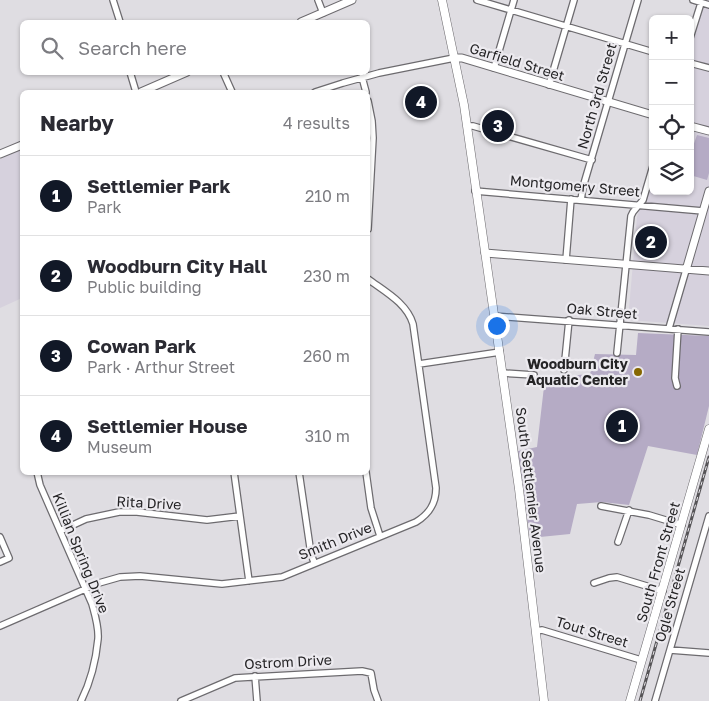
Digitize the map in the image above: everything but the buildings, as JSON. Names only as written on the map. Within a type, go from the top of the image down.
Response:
[{"type":"main road","name":"South Settlemier Avenue","points":[[442,0],[467,126],[500,352],[544,701]]},
{"type":"main road","name":"South Front Street","points":[[630,701],[709,429]]},
{"type":"street","points":[[113,0],[119,20]]},
{"type":"street","points":[[318,0],[323,13]]},
{"type":"street","points":[[306,20],[352,0]]},
{"type":"street","points":[[478,0],[649,51]]},
{"type":"street","points":[[494,68],[514,0]]},
{"type":"street","points":[[549,85],[574,0]]},
{"type":"street","name":"North 3rd Street","points":[[580,200],[638,0]]},
{"type":"street","points":[[693,0],[709,5]]},
{"type":"street","points":[[694,25],[701,2]]},
{"type":"street","name":"Garfield Street","points":[[322,90],[362,77],[462,58],[649,114]]},
{"type":"street","points":[[694,64],[709,68]]},
{"type":"street","points":[[131,75],[135,90]]},
{"type":"street","points":[[146,90],[180,75]]},
{"type":"street","points":[[224,75],[231,90]]},
{"type":"street","points":[[362,77],[365,90]]},
{"type":"street","points":[[370,111],[373,138],[370,193]]},
{"type":"street","points":[[467,126],[473,126],[592,160]]},
{"type":"street","points":[[694,127],[709,131]]},
{"type":"street","points":[[0,154],[20,146]]},
{"type":"street","points":[[618,353],[631,216],[643,200],[649,180]]},
{"type":"street","name":"Montgomery Street","points":[[475,191],[703,211]]},
{"type":"street","points":[[669,328],[709,193]]},
{"type":"street","points":[[566,260],[571,199]]},
{"type":"street","points":[[485,253],[709,271]]},
{"type":"street","name":"Smith Drive","points":[[0,626],[113,578],[140,576],[222,584],[282,577],[420,519],[428,512],[436,498],[436,482],[412,324],[408,313],[397,301],[370,281]]},
{"type":"street","name":"Oak Street","points":[[494,316],[569,320],[709,332]]},
{"type":"street","points":[[564,370],[569,320]]},
{"type":"street","points":[[677,386],[675,378],[678,329]]},
{"type":"street","points":[[419,364],[500,352]]},
{"type":"street","points":[[502,373],[534,375]]},
{"type":"street","name":"Killian Spring Drive","points":[[38,475],[40,485],[86,589],[96,620],[98,639],[91,675],[81,701]]},
{"type":"street","points":[[234,475],[249,581]]},
{"type":"street","points":[[299,475],[311,554],[314,562]]},
{"type":"street","points":[[366,475],[371,508],[380,536]]},
{"type":"street","points":[[601,506],[629,510],[682,525]]},
{"type":"street","points":[[618,542],[629,510]]},
{"type":"street","name":"Rita Drive","points":[[60,531],[86,519],[119,512],[136,512],[207,520],[240,516]]},
{"type":"street","name":"Ogle Street","points":[[655,701],[709,516]]},
{"type":"street","points":[[0,537],[9,558],[0,562]]},
{"type":"street","points":[[594,583],[617,577],[663,591]]},
{"type":"street","name":"Tout Street","points":[[536,631],[542,630],[641,660]]},
{"type":"street","points":[[670,650],[709,653]]},
{"type":"street","name":"Ostrom Drive","points":[[180,701],[234,678],[362,671],[370,673],[378,701]]},
{"type":"street","points":[[254,676],[257,701]]},
{"type":"shaded area","points":[[704,0],[709,0],[709,326],[628,320],[637,217],[649,180],[649,195],[694,195],[694,32]]},
{"type":"shaded area","points":[[697,135],[709,138],[709,173],[707,180],[694,176],[694,144]]},
{"type":"shaded area","points":[[20,150],[20,299],[0,308],[0,159]]},
{"type":"shaded area","points":[[638,333],[709,336],[709,406],[697,455],[648,446],[629,505],[602,502],[577,504],[570,534],[530,538],[518,451],[537,447],[545,378],[590,374],[595,354],[636,355]]},
{"type":"railway","points":[[640,701],[709,457]]},
{"type":"place","name":"Settlemier House","points":[[421,102]]},
{"type":"place","name":"Cowan Park","points":[[498,126]]},
{"type":"place","name":"Woodburn City Hall","points":[[651,242]]},
{"type":"place","name":"Woodburn City Aquatic Center","points":[[638,372]]},
{"type":"place","name":"Settlemier Park","points":[[622,426]]}]
